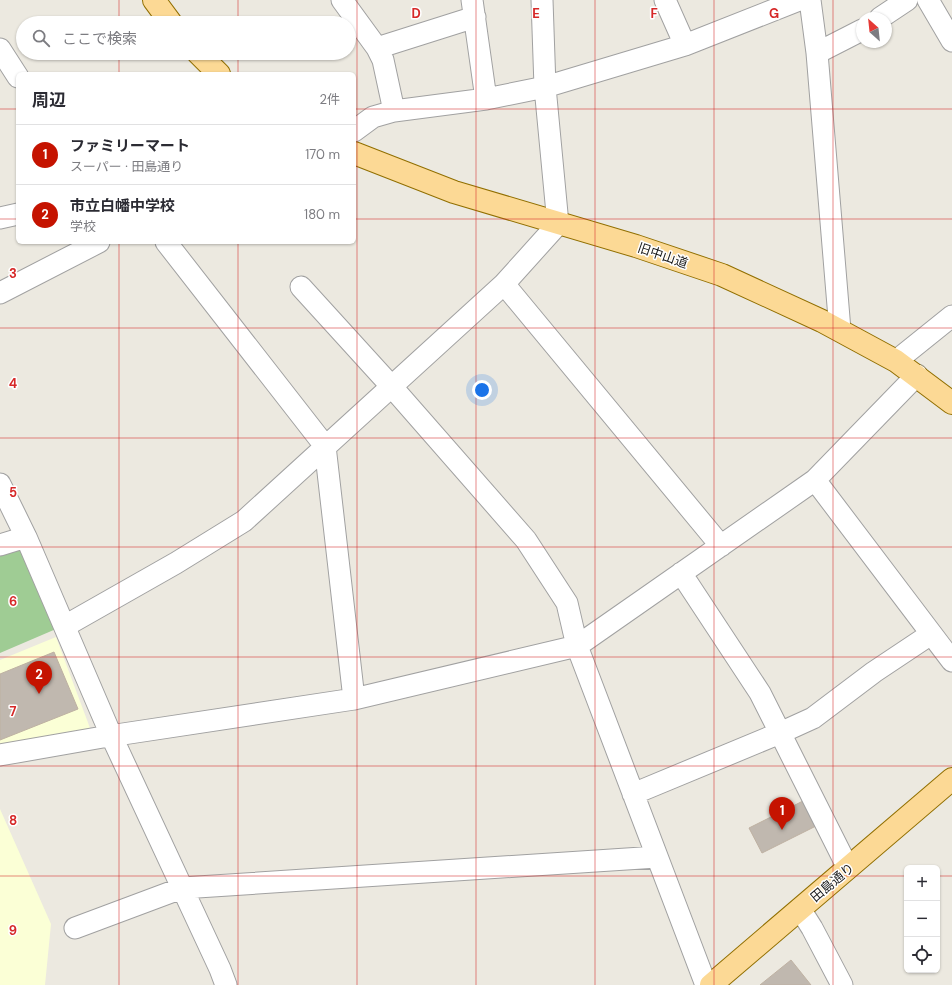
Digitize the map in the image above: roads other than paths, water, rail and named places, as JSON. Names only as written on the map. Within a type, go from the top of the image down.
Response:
[{"type":"main road","points":[[154,0],[166,16]]},
{"type":"main road","points":[[205,60],[217,72]]},
{"type":"main road","name":"旧中山道","points":[[356,154],[454,192],[636,246],[722,275],[840,330],[896,361],[917,375],[952,403]]},
{"type":"main road","name":"田島通り","points":[[711,985],[952,779]]},
{"type":"street","points":[[342,0],[354,16]]},
{"type":"street","points":[[65,626],[176,563],[244,521],[504,284],[558,224],[545,87],[542,0]]},
{"type":"street","points":[[665,0],[685,44]]},
{"type":"street","points":[[356,129],[372,117],[394,111],[486,99],[545,87],[685,44],[799,0]]},
{"type":"street","points":[[810,0],[817,54],[840,330]]},
{"type":"street","points":[[889,12],[907,0]]},
{"type":"street","points":[[928,0],[952,41]]},
{"type":"street","points":[[378,48],[474,9],[486,99]]},
{"type":"street","points":[[356,19],[378,48],[394,111]]},
{"type":"street","points":[[817,54],[856,33]]},
{"type":"street","points":[[0,49],[16,74]]},
{"type":"street","points":[[0,218],[16,214]]},
{"type":"street","points":[[0,293],[95,244]]},
{"type":"street","points":[[168,244],[325,446],[354,699]]},
{"type":"street","points":[[504,284],[721,546]]},
{"type":"street","points":[[301,287],[392,387],[526,540],[567,603],[577,646],[706,985]]},
{"type":"street","points":[[896,361],[952,316]]},
{"type":"street","points":[[0,755],[111,735],[354,699],[577,646],[815,480],[917,375]]},
{"type":"street","points":[[815,480],[952,662]]},
{"type":"street","points":[[0,484],[26,537],[111,735],[220,969],[226,985]]},
{"type":"street","points":[[0,545],[26,537]]},
{"type":"street","points":[[681,573],[760,693],[848,868]]},
{"type":"street","points":[[633,794],[813,718],[874,672],[931,634]]},
{"type":"street","points":[[75,928],[117,911],[182,888],[657,857]]},
{"type":"street","points":[[800,909],[812,928],[842,985]]},
{"type":"place","name":"市立白幡中学校","points":[[39,694]]},
{"type":"place","name":"ファミリーマート","points":[[782,830]]}]
